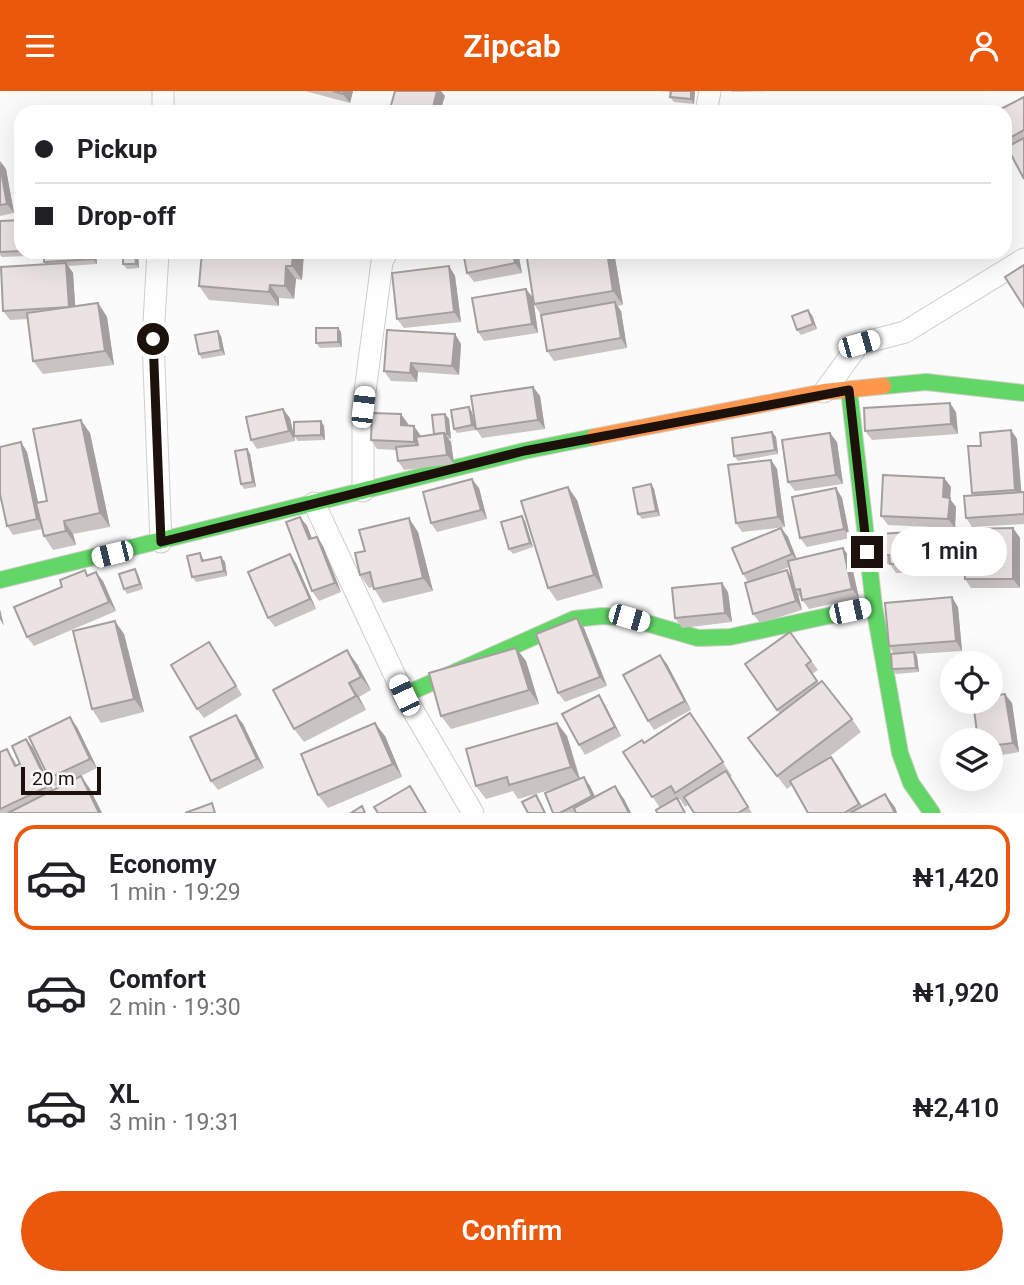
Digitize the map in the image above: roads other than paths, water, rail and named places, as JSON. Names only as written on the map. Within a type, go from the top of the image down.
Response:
[{"type":"street","points":[[158,259],[153,339],[161,542]]},
{"type":"street","points":[[363,491],[363,407],[384,259]]},
{"type":"street","points":[[824,392],[859,344],[905,331],[1024,259]]},
{"type":"street","points":[[0,580],[524,451],[824,392],[926,382],[1024,393]]},
{"type":"street","points":[[849,390],[874,606],[900,753],[911,783],[932,813]]},
{"type":"street","points":[[314,503],[404,695],[473,813]]},
{"type":"street","points":[[404,695],[574,619],[602,616],[629,618],[698,638],[730,637],[874,606]]}]
